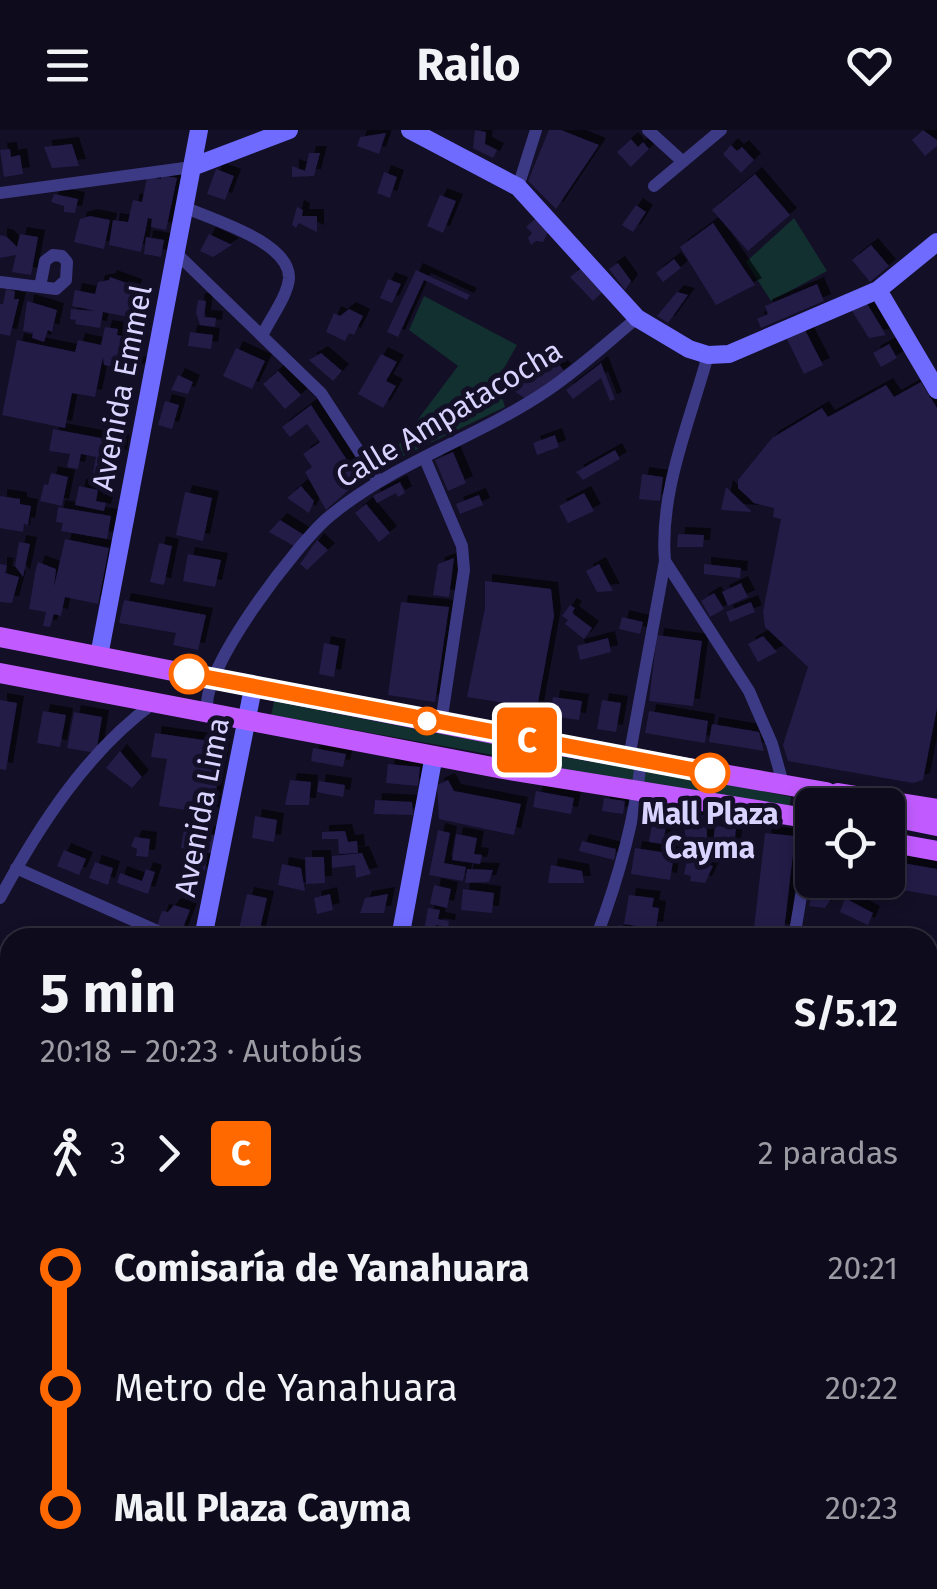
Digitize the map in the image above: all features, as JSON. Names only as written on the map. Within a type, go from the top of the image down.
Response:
[{"type":"main road","points":[[0,637],[509,737],[798,788]]},
{"type":"main road","points":[[0,672],[503,770],[795,816]]},
{"type":"main road","points":[[503,770],[509,737]]},
{"type":"main road","points":[[905,804],[937,809]]},
{"type":"main road","points":[[905,819],[937,826]]},
{"type":"main road","points":[[905,834],[937,840]]},
{"type":"main road","points":[[905,845],[937,851]]},
{"type":"street","name":"Avenida Emmel","points":[[99,656],[199,130]]},
{"type":"street","points":[[0,192],[192,168],[288,130]]},
{"type":"street","points":[[410,130],[518,187],[637,318],[708,355],[728,354],[878,290],[937,242]]},
{"type":"street","points":[[518,187],[536,130]]},
{"type":"street","points":[[648,130],[682,161]]},
{"type":"street","points":[[654,186],[721,130]]},
{"type":"street","points":[[184,207],[269,245],[286,260],[290,281],[263,334]]},
{"type":"street","points":[[176,253],[321,393],[380,482]]},
{"type":"street","points":[[0,282],[40,287]]},
{"type":"street","points":[[878,290],[937,390]]},
{"type":"street","name":"Calle Ampatacocha","points":[[208,712],[206,694],[212,679],[246,618],[328,517],[380,482],[548,390],[637,318]]},
{"type":"street","points":[[600,928],[617,882],[638,790],[635,759],[665,562],[662,535],[666,507],[708,355]]},
{"type":"street","points":[[425,459],[462,546],[464,570],[441,724]]},
{"type":"street","points":[[665,562],[750,691],[784,786]]},
{"type":"street","name":"Avenida Lima","points":[[205,928],[253,688]]},
{"type":"street","points":[[0,898],[63,795],[98,754],[154,702]]},
{"type":"street","points":[[402,928],[434,755]]},
{"type":"street","points":[[16,868],[151,928]]},
{"type":"street","points":[[796,928],[801,898]]},
{"type":"green space","points":[[794,218],[827,271],[771,301],[746,262]]},
{"type":"green space","points":[[424,296],[517,345],[497,381],[505,407],[399,458],[395,450],[458,366],[409,330]]},
{"type":"green space","points":[[275,698],[499,743],[499,756],[271,715]]},
{"type":"green space","points":[[515,746],[636,765],[634,782],[515,761],[511,754]]},
{"type":"green space","points":[[652,768],[791,797],[789,809],[648,785],[644,772]]},
{"type":"building","points":[[475,130],[486,132],[485,144],[497,150],[493,158],[473,148]]},
{"type":"building","points":[[549,130],[561,130],[599,145],[556,209],[528,181]]},
{"type":"building","points":[[923,130],[937,140],[937,146],[925,156],[912,140]]},
{"type":"building","points":[[386,133],[379,154],[357,146],[360,137]]},
{"type":"building","points":[[631,139],[638,147],[643,142],[649,149],[631,167],[617,152]]},
{"type":"building","points":[[72,144],[79,166],[52,168],[44,147]]},
{"type":"building","points":[[731,145],[737,151],[742,147],[754,160],[741,173],[723,154]]},
{"type":"building","points":[[10,149],[11,157],[20,155],[23,174],[4,177],[0,150]]},
{"type":"building","points":[[309,153],[320,153],[314,176],[292,177],[292,166],[305,171]]},
{"type":"building","points":[[216,169],[234,176],[225,200],[207,194]]},
{"type":"building","points":[[384,172],[397,177],[390,198],[377,193]]},
{"type":"building","points":[[755,174],[790,215],[748,251],[712,210]]},
{"type":"building","points":[[161,175],[177,178],[166,230],[151,227],[152,219],[148,218],[141,252],[109,245],[113,220],[128,222],[133,200],[142,202],[147,177],[161,179]]},
{"type":"building","points":[[54,194],[78,199],[75,213],[64,212],[64,206],[51,202]]},
{"type":"building","points":[[440,195],[456,201],[443,233],[427,226]]},
{"type":"building","points":[[636,205],[646,212],[633,232],[622,225]]},
{"type":"building","points":[[297,207],[303,210],[302,216],[317,216],[317,232],[299,223],[296,228],[292,225]]},
{"type":"building","points":[[90,216],[110,220],[104,249],[74,242],[80,219]]},
{"type":"building","points":[[536,218],[549,231],[543,242],[531,245],[528,238],[532,233],[526,227]]},
{"type":"building","points":[[713,223],[755,285],[716,305],[680,247]]},
{"type":"building","points":[[20,234],[38,237],[31,275],[12,272],[16,255],[0,258],[0,235],[17,247]]},
{"type":"building","points":[[209,234],[232,245],[213,257],[200,251]]},
{"type":"building","points":[[146,237],[164,240],[161,257],[144,254]]},
{"type":"building","points":[[871,245],[889,266],[870,282],[852,260]]},
{"type":"building","points":[[674,259],[681,268],[663,282],[656,273]]},
{"type":"building","points":[[618,263],[631,281],[625,290],[609,269]]},
{"type":"building","points":[[581,268],[604,291],[593,301],[570,277]]},
{"type":"building","points":[[416,270],[470,295],[467,300],[424,280],[398,337],[387,332]]},
{"type":"building","points":[[110,277],[135,286],[129,317],[103,312],[100,328],[75,324],[76,320],[70,319],[71,309],[96,311],[72,306],[75,290],[95,294],[98,282]]},
{"type":"building","points":[[388,279],[401,284],[392,303],[380,298]]},
{"type":"building","points":[[817,284],[824,301],[761,328],[757,319],[768,314],[765,306]]},
{"type":"building","points":[[6,289],[15,291],[14,299],[19,299],[10,336],[0,334],[0,304]]},
{"type":"building","points":[[677,292],[688,295],[668,323],[657,316]]},
{"type":"building","points":[[198,300],[206,301],[204,317],[216,318],[215,327],[200,325],[196,313]]},
{"type":"building","points":[[27,301],[57,310],[52,332],[48,330],[44,342],[23,331]]},
{"type":"building","points":[[866,302],[886,335],[869,338],[852,311]]},
{"type":"building","points":[[349,309],[363,316],[354,335],[349,333],[345,341],[326,332],[334,313],[340,316]]},
{"type":"building","points":[[105,327],[118,329],[117,335],[126,337],[125,343],[135,345],[131,363],[141,364],[140,371],[104,365],[103,357],[95,397],[72,393],[65,428],[2,415],[17,340],[75,352],[78,340],[101,345]]},
{"type":"building","points":[[804,328],[823,365],[804,374],[786,337]]},
{"type":"building","points":[[190,332],[213,335],[211,349],[188,346]]},
{"type":"building","points":[[889,344],[897,358],[881,367],[873,353]]},
{"type":"building","points":[[236,348],[265,361],[252,389],[223,376]]},
{"type":"building","points":[[321,353],[342,371],[333,381],[309,360]]},
{"type":"building","points":[[381,354],[397,362],[386,381],[396,386],[383,408],[358,394]]},
{"type":"building","points":[[538,358],[551,366],[555,359],[564,371],[526,399],[505,385],[521,362],[527,368]]},
{"type":"building","points":[[601,363],[615,399],[610,401],[601,378],[573,399],[566,390]]},
{"type":"building","points":[[278,371],[301,395],[285,409],[263,384]]},
{"type":"building","points":[[178,375],[193,382],[188,394],[171,390]]},
{"type":"building","points":[[921,382],[937,408],[937,708],[923,780],[913,783],[788,761],[783,745],[808,667],[765,627],[763,612],[781,519],[773,517],[774,508],[754,503],[738,488],[738,480],[772,438],[822,408],[828,417],[886,385],[894,397]]},
{"type":"building","points":[[165,401],[179,405],[172,429],[158,425]]},
{"type":"building","points":[[311,405],[360,480],[326,510],[305,472],[312,467],[303,454],[320,442],[307,424],[290,437],[282,427]]},
{"type":"building","points":[[53,429],[122,442],[120,457],[114,456],[106,482],[92,479],[96,457],[81,454],[78,469],[67,467],[70,454],[49,451]]},
{"type":"building","points":[[555,435],[559,447],[537,455],[533,443]]},
{"type":"building","points":[[615,450],[620,459],[583,480],[576,472]]},
{"type":"building","points":[[453,452],[466,483],[448,491],[435,460]]},
{"type":"building","points":[[51,473],[68,477],[62,506],[40,501]]},
{"type":"building","points":[[642,474],[663,477],[660,501],[639,499]]},
{"type":"building","points":[[400,482],[405,493],[398,497],[396,493],[377,503],[373,496]]},
{"type":"building","points":[[79,486],[98,490],[96,501],[106,503],[104,511],[75,505]]},
{"type":"building","points":[[301,486],[314,501],[309,513],[287,498]]},
{"type":"building","points":[[726,487],[752,512],[721,510]]},
{"type":"building","points":[[185,492],[212,498],[203,541],[176,535]]},
{"type":"building","points":[[584,493],[594,511],[568,523],[559,506]]},
{"type":"building","points":[[479,495],[483,505],[460,514],[456,504]]},
{"type":"building","points":[[0,496],[20,499],[20,504],[31,506],[23,532],[0,528]]},
{"type":"building","points":[[366,504],[390,533],[379,542],[355,513]]},
{"type":"building","points":[[58,507],[111,516],[107,539],[61,531],[63,523],[56,522]]},
{"type":"building","points":[[280,520],[304,535],[294,546],[269,532]]},
{"type":"building","points":[[678,534],[704,535],[703,547],[677,547]]},
{"type":"building","points":[[65,539],[109,548],[98,604],[65,597],[61,616],[54,614],[50,627],[43,626],[46,612],[29,609],[36,568],[38,562],[56,569],[54,587]]},
{"type":"building","points":[[317,540],[328,550],[307,570],[300,564]]},
{"type":"building","points":[[19,542],[30,544],[23,577],[15,566]]},
{"type":"building","points":[[159,543],[172,546],[164,585],[150,582]]},
{"type":"building","points":[[188,554],[221,560],[215,587],[183,581]]},
{"type":"building","points":[[454,558],[449,597],[433,595],[438,564]]},
{"type":"building","points":[[0,564],[7,565],[5,573],[19,577],[12,603],[0,602]]},
{"type":"building","points":[[599,564],[613,591],[597,592],[586,571]]},
{"type":"building","points":[[704,564],[741,568],[740,578],[704,574]]},
{"type":"building","points":[[485,581],[551,589],[554,616],[537,708],[467,697],[485,608]]},
{"type":"building","points":[[741,583],[748,597],[728,606],[722,592]]},
{"type":"building","points":[[714,593],[724,609],[710,617],[701,601]]},
{"type":"building","points":[[124,600],[206,615],[198,650],[173,645],[176,633],[119,623]]},
{"type":"building","points":[[401,602],[449,607],[435,702],[388,695]]},
{"type":"building","points":[[751,602],[755,612],[730,622],[726,612]]},
{"type":"building","points":[[570,605],[575,608],[572,613],[592,628],[584,639],[565,624],[568,620],[562,616]]},
{"type":"building","points":[[622,617],[643,622],[640,634],[619,629]]},
{"type":"building","points":[[657,635],[702,641],[693,706],[649,701]]},
{"type":"building","points":[[763,636],[777,652],[758,662],[748,644]]},
{"type":"building","points":[[608,638],[611,652],[580,660],[577,646]]},
{"type":"building","points":[[324,643],[339,646],[334,677],[319,674]]},
{"type":"building","points":[[553,697],[582,701],[579,720],[550,716]]},
{"type":"building","points":[[0,700],[17,703],[6,770],[0,769]]},
{"type":"building","points":[[602,700],[621,703],[616,732],[597,729]]},
{"type":"building","points":[[43,711],[66,715],[60,747],[37,743]]},
{"type":"building","points":[[649,711],[708,721],[705,743],[645,733]]},
{"type":"building","points":[[74,712],[102,717],[96,753],[67,748]]},
{"type":"building","points":[[712,724],[759,732],[764,751],[709,742]]},
{"type":"building","points":[[155,733],[224,743],[212,814],[159,806],[167,759],[151,757]]},
{"type":"building","points":[[313,748],[346,754],[343,767],[311,761]]},
{"type":"building","points":[[120,751],[142,777],[132,788],[106,768]]},
{"type":"building","points":[[388,764],[420,767],[418,786],[386,783]]},
{"type":"building","points":[[290,780],[311,782],[309,805],[285,805]]},
{"type":"building","points":[[448,780],[454,791],[521,804],[514,835],[439,819],[437,785]]},
{"type":"building","points":[[319,781],[345,785],[343,797],[317,792]]},
{"type":"building","points":[[536,791],[574,798],[571,814],[533,807]]},
{"type":"building","points":[[604,798],[625,801],[623,814],[602,811]]},
{"type":"building","points":[[375,800],[412,802],[413,815],[374,814]]},
{"type":"building","points":[[654,813],[668,815],[663,844],[649,842]]},
{"type":"building","points":[[706,815],[708,855],[686,856],[684,816]]},
{"type":"building","points":[[255,816],[277,820],[274,842],[252,838]]},
{"type":"building","points":[[715,826],[736,828],[733,856],[712,853]]},
{"type":"building","points":[[184,829],[214,835],[211,853],[181,848]]},
{"type":"building","points":[[438,830],[450,833],[444,863],[466,867],[463,881],[429,875]]},
{"type":"building","points":[[345,831],[348,842],[357,841],[358,853],[339,854],[338,839],[322,839],[322,832]]},
{"type":"building","points":[[765,833],[795,836],[784,928],[754,928]]},
{"type":"building","points":[[456,834],[477,838],[474,854],[482,855],[480,864],[452,860]]},
{"type":"building","points":[[135,837],[150,839],[148,857],[136,856],[137,849],[131,846]]},
{"type":"building","points":[[582,841],[616,849],[614,860],[579,851]]},
{"type":"building","points":[[635,848],[674,854],[670,880],[631,874]]},
{"type":"building","points":[[64,850],[86,859],[79,875],[57,866]]},
{"type":"building","points":[[362,853],[371,874],[356,878],[355,865],[332,868],[332,856]]},
{"type":"building","points":[[182,855],[207,860],[204,874],[180,869]]},
{"type":"building","points":[[305,857],[324,857],[325,883],[306,884]]},
{"type":"building","points":[[687,860],[713,866],[705,883],[690,881],[691,876],[684,874]]},
{"type":"building","points":[[95,862],[113,868],[108,885],[89,878]]},
{"type":"building","points":[[905,863],[937,869],[937,896],[905,890]]},
{"type":"building","points":[[282,864],[301,868],[305,891],[278,885]]},
{"type":"building","points":[[551,865],[582,871],[584,883],[548,883]]},
{"type":"building","points":[[146,869],[155,872],[148,894],[117,883],[120,873],[142,881]]},
{"type":"building","points":[[467,869],[493,870],[489,882],[465,883]]},
{"type":"building","points":[[434,885],[451,889],[447,908],[430,904]]},
{"type":"building","points":[[463,889],[494,893],[492,913],[461,910]]},
{"type":"building","points":[[247,894],[267,898],[260,928],[239,928]]},
{"type":"building","points":[[330,894],[333,910],[317,914],[314,898]]},
{"type":"building","points":[[388,894],[384,913],[360,913],[365,898]]},
{"type":"building","points":[[629,895],[654,898],[652,907],[659,908],[656,928],[624,924]]},
{"type":"building","points":[[811,898],[831,898],[825,908],[809,906]]},
{"type":"building","points":[[845,898],[873,913],[868,925],[840,912]]},
{"type":"building","points":[[174,905],[190,910],[183,928],[157,925],[162,911],[168,912]]},
{"type":"building","points":[[428,908],[440,910],[438,919],[449,921],[448,927],[425,928]]},
{"type":"bus line","name":"C","points":[[189,674],[710,773]]},
{"type":"place","name":"Mall Plaza Cayma","points":[[710,773]]}]
